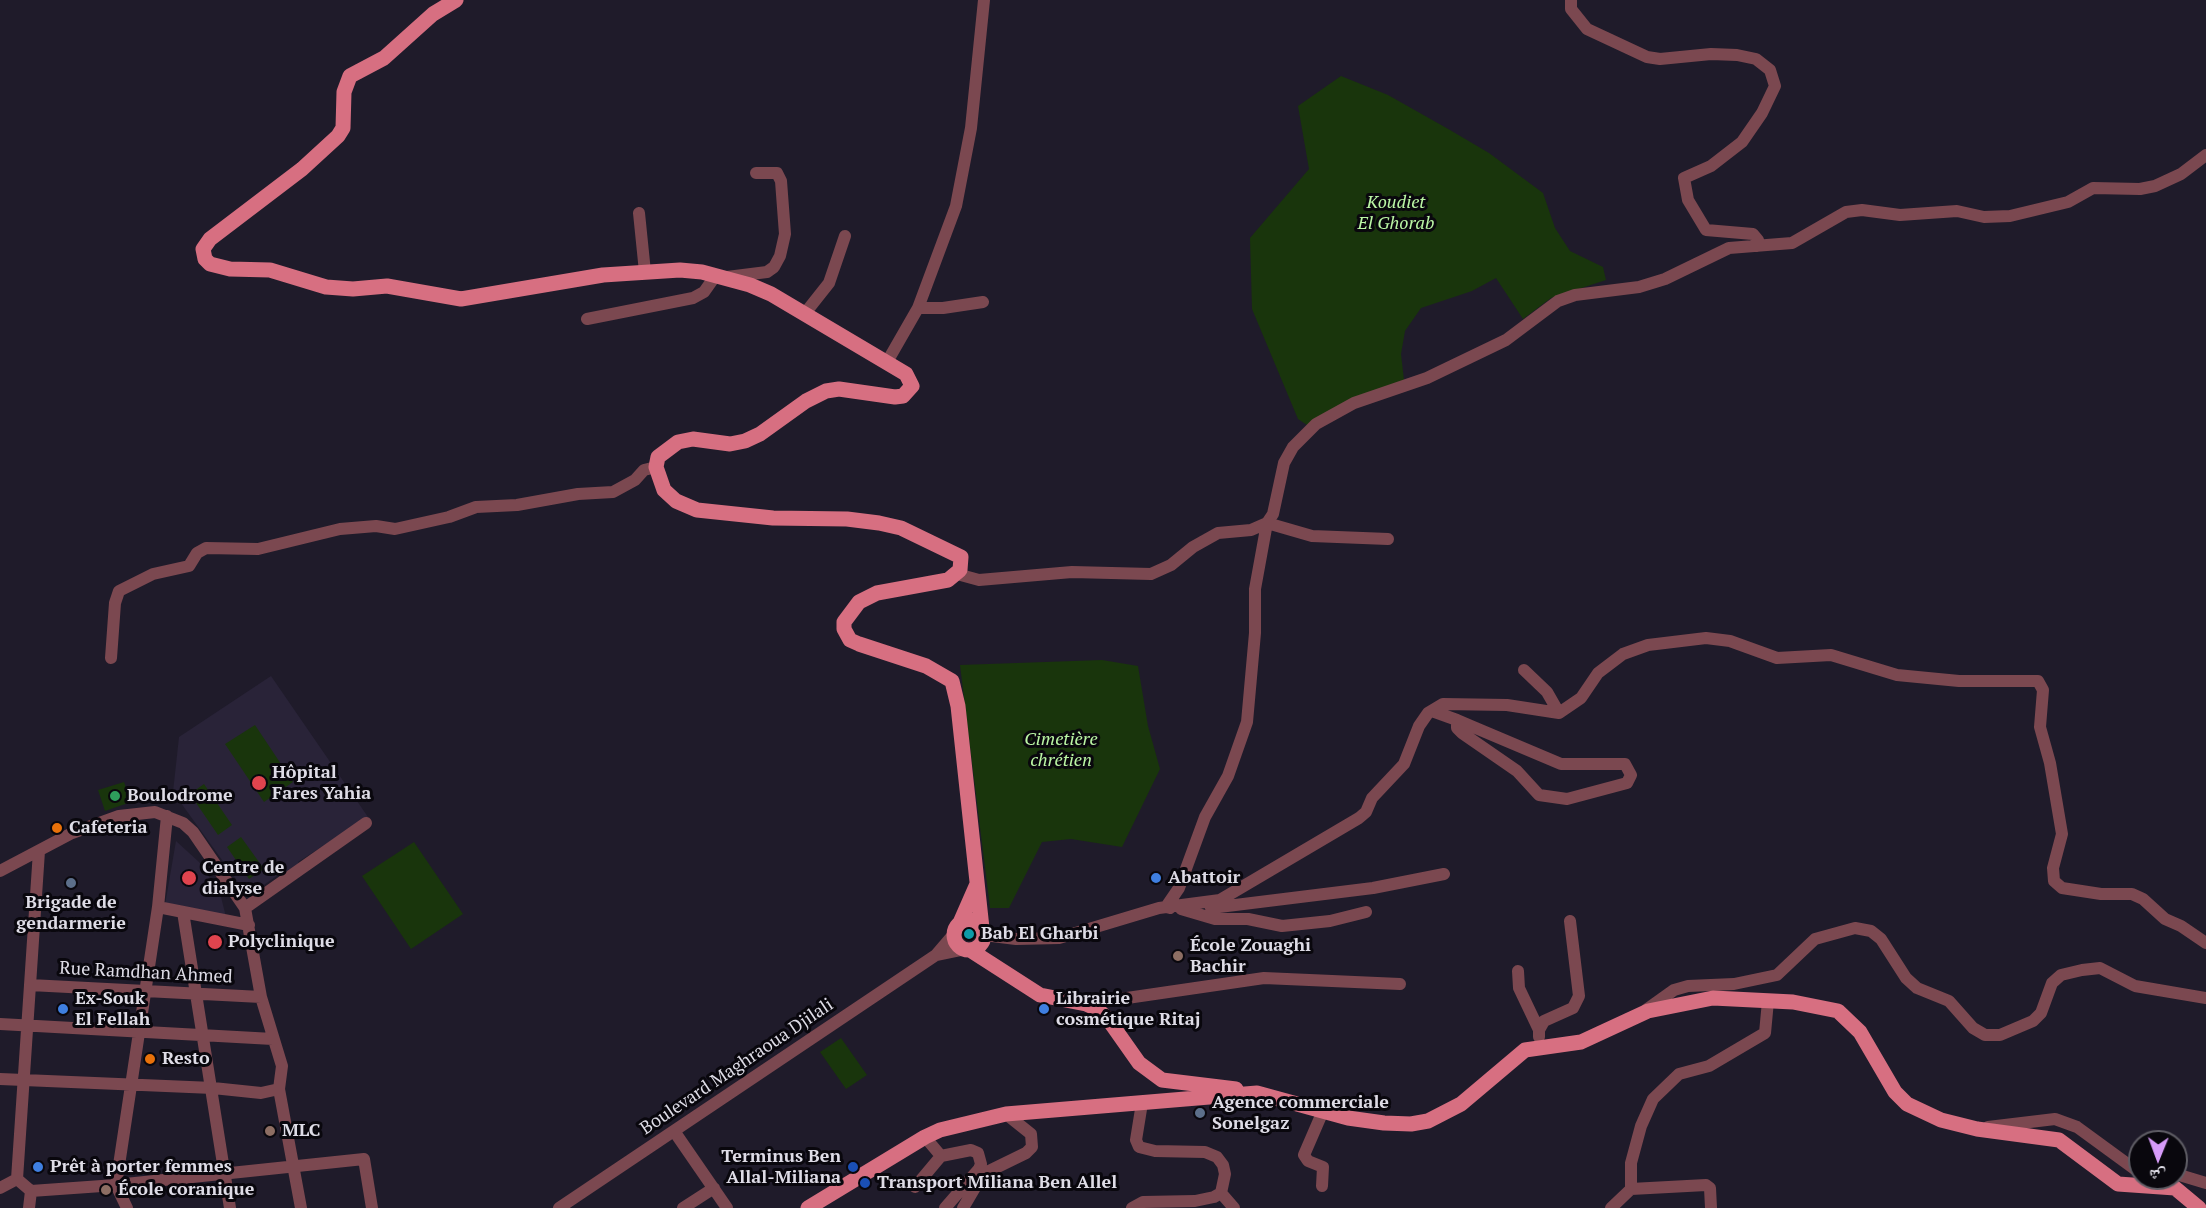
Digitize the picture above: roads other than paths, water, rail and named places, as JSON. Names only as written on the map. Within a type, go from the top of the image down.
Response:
[{"type":"main road","points":[[456,0],[433,14],[384,58],[350,76],[344,92],[343,128],[338,135],[302,169],[210,239],[203,249],[205,259],[210,264],[230,269],[270,270],[326,287],[353,289],[387,286],[461,299],[503,294],[574,279],[645,272],[680,270],[721,276],[750,285],[806,312],[910,378],[912,386],[907,394],[895,397],[839,389],[826,390],[806,400],[760,434],[745,441],[730,444],[693,439],[678,442],[666,448],[658,457],[656,467],[664,490],[686,506],[709,513],[847,519],[901,528],[956,553],[962,562],[957,574],[944,581],[878,593],[859,602],[844,621],[844,629],[850,640],[858,644],[926,666],[952,681],[958,705],[983,935]]},
{"type":"main road","points":[[977,884],[956,929],[957,944],[1040,995],[1086,1004],[1097,1009],[1108,1019],[1139,1063],[1162,1080],[1257,1093],[1348,1119],[1411,1124],[1428,1121],[1461,1104],[1503,1066],[1525,1050],[1581,1042],[1638,1015],[1713,998],[1811,1004],[1838,1011],[1860,1032],[1895,1092],[1907,1104],[1941,1120],[1977,1129],[2059,1140],[2118,1184],[2175,1188],[2199,1208]]},
{"type":"main road","points":[[956,929],[968,920],[983,935],[1012,978]]},
{"type":"main road","points":[[967,950],[983,935]]},
{"type":"main road","points":[[808,1208],[924,1137],[940,1130],[1006,1114],[1257,1093]]},
{"type":"street","points":[[887,362],[918,308],[948,235],[963,177],[984,0]]},
{"type":"street","points":[[1571,0],[1571,9],[1587,29],[1647,57],[1660,59],[1711,54],[1737,56],[1756,59],[1770,70],[1775,86],[1762,113],[1742,142],[1711,166],[1684,178],[1688,200],[1706,230],[1753,234],[1758,240],[1757,246]]},
{"type":"street","points":[[1166,908],[1179,888],[1205,818],[1228,776],[1247,722],[1255,633],[1255,589],[1267,523],[1273,514],[1284,463],[1293,447],[1316,424],[1336,412],[1426,378],[1506,340],[1558,301],[1665,279],[1729,248],[1800,240],[1831,219],[1846,212],[1862,210],[1900,215],[1957,212],[1984,217],[2010,216],[2068,202],[2093,188],[2140,189],[2156,186],[2181,174],[2206,155]]},
{"type":"street","points":[[587,319],[693,298],[704,292],[721,276],[767,272],[774,267],[780,256],[785,234],[781,181],[777,173],[756,173]]},
{"type":"street","points":[[639,213],[645,272]]},
{"type":"street","points":[[806,312],[829,284],[845,236]]},
{"type":"street","points":[[918,308],[943,308],[983,302]]},
{"type":"street","points":[[111,658],[115,603],[119,591],[153,574],[189,566],[197,553],[206,548],[258,549],[340,529],[376,526],[395,529],[448,517],[476,507],[517,505],[578,494],[613,492],[635,480],[645,470],[656,467]]},
{"type":"street","points":[[957,574],[979,580],[1072,572],[1151,574],[1171,566],[1193,547],[1218,533],[1251,530],[1267,523],[1312,536],[1388,539]]},
{"type":"street","points":[[983,935],[1016,939],[1059,938],[1166,908],[1220,900],[1359,818],[1372,798],[1404,764],[1419,726],[1432,711],[1443,704],[1507,705],[1544,713],[1559,713],[1581,698],[1598,673],[1623,654],[1648,645],[1706,638],[1730,641],[1776,658],[1831,655],[1897,675],[1959,681],[2038,681],[2043,690],[2040,727],[2050,763],[2062,834],[2053,868],[2054,881],[2062,888],[2101,894],[2132,894],[2143,898],[2165,919],[2181,926],[2206,943]]},
{"type":"street","points":[[1524,670],[1547,692],[1559,713]]},
{"type":"street","points":[[1432,711],[1457,720],[1561,764],[1625,764],[1632,775],[1627,783],[1567,799],[1539,795],[1517,771],[1462,733],[1457,728],[1457,720]]},
{"type":"street","points":[[0,871],[72,833],[119,816],[155,812],[183,823],[193,832],[245,908],[261,997],[282,1066],[279,1089],[301,1208]]},
{"type":"street","points":[[127,1208],[116,1185],[158,907],[167,816]]},
{"type":"street","points":[[245,908],[366,822]]},
{"type":"street","points":[[18,1179],[39,851]]},
{"type":"street","points":[[1166,908],[1181,909],[1273,902],[1373,888],[1444,874]]},
{"type":"street","points":[[158,907],[249,925]]},
{"type":"street","points":[[1181,909],[1215,919],[1248,919],[1282,926],[1330,921],[1366,912]]},
{"type":"street","points":[[183,912],[201,1035],[213,1088],[230,1208]]},
{"type":"street","points":[[1539,1030],[1544,1021],[1573,1008],[1579,996],[1570,921]]},
{"type":"street","points":[[1638,1015],[1674,990],[1688,986],[1734,984],[1777,975],[1815,939],[1854,928],[1871,932],[1881,939],[1906,978],[1917,988],[1949,1001],[1973,1028],[1985,1035],[2000,1035],[2033,1021],[2041,1013],[2052,983],[2061,975],[2082,970],[2100,968],[2135,986],[2206,998]]},
{"type":"street","points":[[936,955],[956,929]]},
{"type":"street","points":[[936,955],[967,950]]},
{"type":"street","name":"Boulevard Maghraoua Djilali","points":[[559,1208],[936,955]]},
{"type":"street","points":[[1518,971],[1519,988],[1539,1030],[1539,1047]]},
{"type":"street","points":[[1086,1004],[1264,978],[1400,984]]},
{"type":"street","name":"Rue Ramdhan Ahmed","points":[[30,985],[261,997]]},
{"type":"street","points":[[1631,1189],[1631,1163],[1641,1126],[1653,1099],[1679,1074],[1709,1066],[1765,1033],[1768,1001]]},
{"type":"street","points":[[0,1024],[273,1039]]},
{"type":"street","points":[[0,1079],[213,1088],[261,1093],[279,1089]]},
{"type":"street","points":[[1142,1103],[1136,1140],[1139,1147],[1155,1151],[1205,1152],[1217,1157],[1223,1165],[1225,1174],[1221,1193]]},
{"type":"street","points":[[1322,1186],[1323,1167],[1308,1161],[1304,1155],[1323,1111]]},
{"type":"street","points":[[963,1208],[983,1174],[1026,1153],[1032,1147],[1031,1134],[1006,1114]]},
{"type":"street","points":[[1977,1129],[2055,1119],[2077,1127],[2128,1164]]},
{"type":"street","points":[[674,1131],[727,1208]]},
{"type":"street","points":[[924,1137],[940,1156]]},
{"type":"street","points":[[915,1187],[940,1156],[970,1150],[978,1153],[981,1164],[945,1208]]},
{"type":"street","points":[[18,1179],[31,1191],[116,1185],[364,1159],[372,1208]]},
{"type":"street","points":[[2188,1177],[2206,1182]]},
{"type":"street","points":[[0,1188],[18,1179]]},
{"type":"street","points":[[1611,1208],[1631,1189],[1706,1185],[1710,1188],[1711,1208]]},
{"type":"street","points":[[683,1208],[714,1188]]},
{"type":"street","points":[[29,1208],[31,1191]]},
{"type":"street","points":[[1132,1208],[1143,1203],[1204,1200],[1221,1193]]},
{"type":"street","points":[[1221,1193],[1234,1208]]},
{"type":"street","points":[[575,1197],[582,1208]]},
{"type":"place","name":"Hôpital Fares Yahia","points":[[259,783]]},
{"type":"place","name":"Boulodrome","points":[[115,796]]},
{"type":"place","name":"Cafeteria","points":[[57,828]]},
{"type":"place","name":"Centre de dialyse","points":[[189,878]]},
{"type":"place","name":"Abattoir","points":[[1156,878]]},
{"type":"place","name":"Brigade de gendarmerie","points":[[71,883]]},
{"type":"place","name":"Bab El Gharbi","points":[[969,934]]},
{"type":"place","name":"Polyclinique","points":[[215,942]]},
{"type":"place","name":"École Zouaghi Bachir","points":[[1178,956]]},
{"type":"place","name":"Ex-Souk El Fellah","points":[[63,1009]]},
{"type":"place","name":"Librairie cosmétique Ritaj","points":[[1044,1009]]},
{"type":"place","name":"Resto","points":[[150,1059]]},
{"type":"place","name":"Agence commerciale Sonelgaz","points":[[1200,1113]]},
{"type":"place","name":"MLC","points":[[270,1131]]},
{"type":"place","name":"Prêt à porter femmes","points":[[38,1167]]},
{"type":"place","name":"Terminus Ben Allal-Miliana","points":[[853,1167]]},
{"type":"place","name":"Transport Miliana Ben Allel","points":[[865,1183]]},
{"type":"place","name":"École coranique","points":[[106,1190]]},
{"type":"park label","name":"Koudiet El Ghorab","points":[[1396,213]]},
{"type":"park label","name":"Cimetière chrétien","points":[[1061,750]]}]
